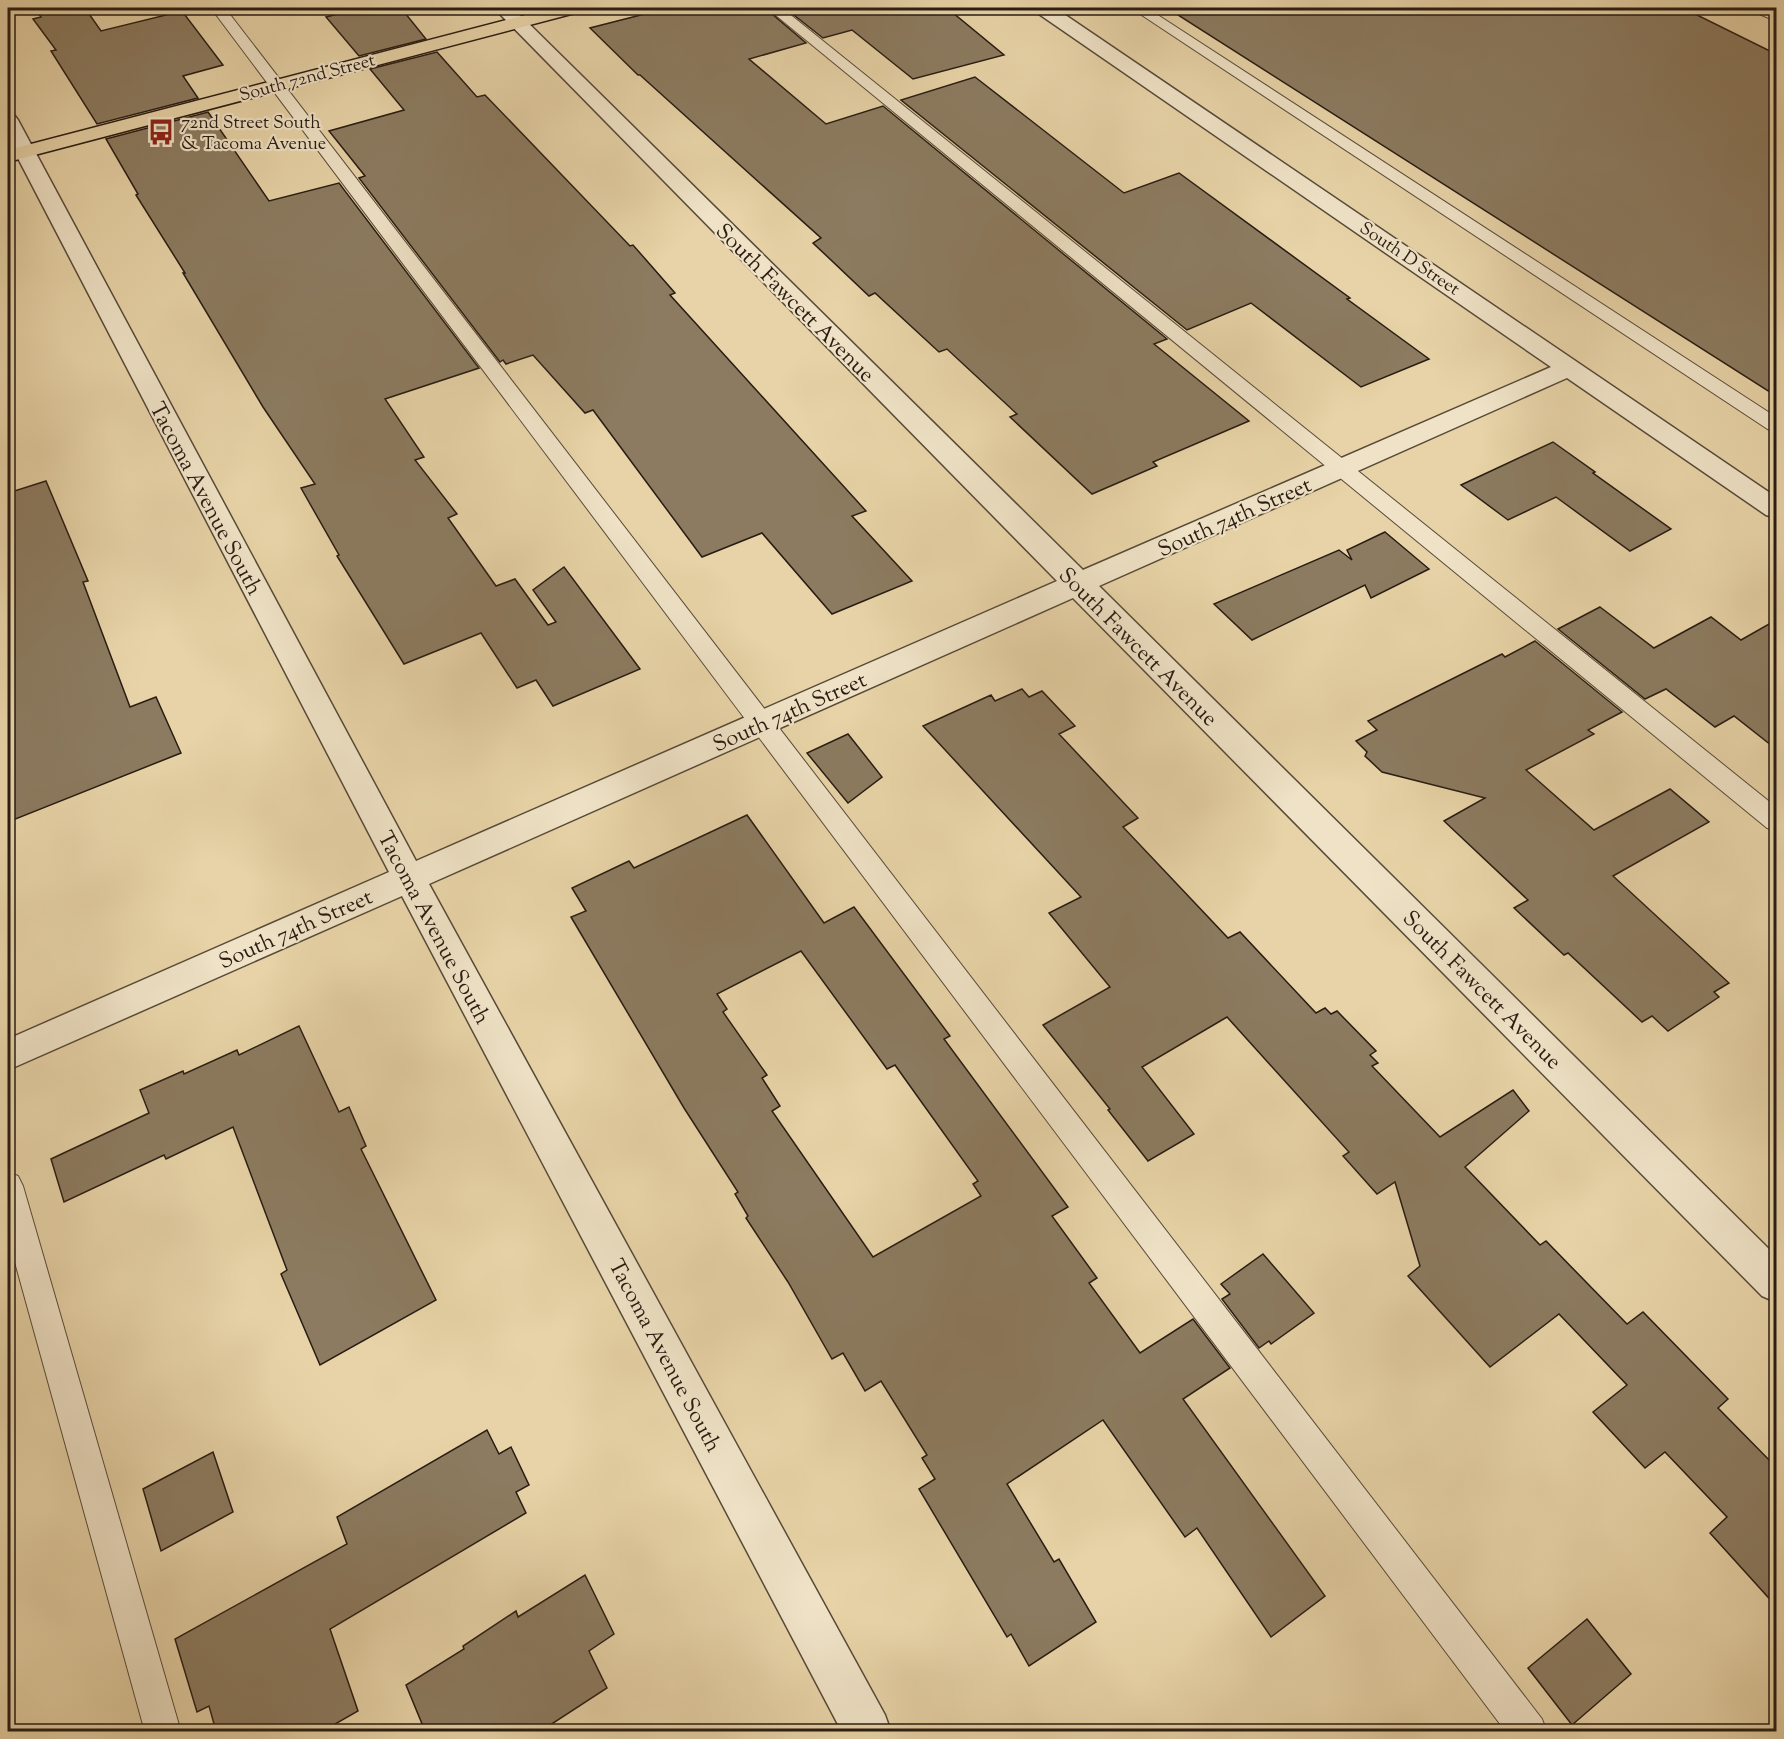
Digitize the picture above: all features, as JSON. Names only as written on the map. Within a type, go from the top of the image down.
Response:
[{"type":"main road","name":"South 72nd Street","points":[[16,154],[277,85],[511,15],[572,8]]},
{"type":"street","name":"South D Street","points":[[1043,8],[1776,508]]},
{"type":"street","name":"South Fawcett Avenue","points":[[511,15],[1776,1283]]},
{"type":"street","name":"Tacoma Avenue South","points":[[8,120],[16,154],[868,1731]]},
{"type":"street","name":"South 74th Street","points":[[8,1055],[1571,367]]},
{"type":"lane","points":[[219,8],[1529,1731]]},
{"type":"lane","points":[[774,8],[1776,821]]},
{"type":"lane","points":[[1138,8],[1776,426]]},
{"type":"lane","points":[[1757,8],[1776,17]]},
{"type":"lane","points":[[8,1186],[163,1731]]},
{"type":"building","points":[[35,8],[85,8],[101,31],[182,11],[223,65],[183,76],[198,98],[97,124],[51,51],[56,50],[33,19],[41,17]]},
{"type":"building","points":[[362,8],[401,8],[426,39],[359,56],[326,17]]},
{"type":"building","points":[[668,8],[765,8],[806,43],[749,59],[826,124],[883,106],[1167,339],[1154,344],[1249,421],[1153,462],[1157,466],[1092,494],[1010,417],[1017,414],[947,349],[939,352],[875,293],[869,296],[813,243],[821,238],[638,75],[590,28]]},
{"type":"building","points":[[785,8],[947,8],[1004,55],[913,79],[852,30],[823,38]]},
{"type":"building","points":[[1167,8],[1683,8],[1776,54],[1776,396]]},
{"type":"building","points":[[437,52],[477,97],[485,95],[630,246],[633,245],[675,293],[670,295],[866,511],[852,516],[912,581],[832,614],[762,533],[702,557],[593,410],[585,413],[533,355],[506,364],[503,360],[500,362],[359,178],[365,176],[329,131],[404,110],[370,69]]},
{"type":"building","points":[[975,77],[1124,193],[1179,173],[1429,359],[1361,387],[1251,303],[1187,330],[901,100]]},
{"type":"building","points":[[208,112],[269,201],[339,183],[479,368],[385,399],[424,457],[415,460],[457,514],[448,518],[496,586],[515,579],[548,625],[556,622],[533,590],[564,567],[640,669],[553,706],[536,680],[517,688],[481,633],[404,664],[337,556],[339,555],[301,488],[315,484],[263,407],[183,273],[185,273],[136,195],[138,194],[106,139]]},
{"type":"building","points":[[1553,442],[1671,529],[1630,551],[1556,497],[1508,520],[1461,485]]},
{"type":"building","points":[[46,481],[88,581],[83,582],[130,707],[156,697],[181,753],[8,822],[8,493]]},
{"type":"building","points":[[1385,532],[1429,569],[1371,598],[1365,585],[1252,640],[1214,604],[1339,550],[1352,560],[1347,550]]},
{"type":"building","points":[[1600,607],[1654,648],[1711,617],[1741,640],[1776,620],[1776,749],[1734,716],[1715,727],[1666,689],[1645,699],[1558,629]]},
{"type":"building","points":[[1535,641],[1622,712],[1588,730],[1594,734],[1526,770],[1594,830],[1670,789],[1709,822],[1613,876],[1729,983],[1714,992],[1719,997],[1668,1031],[1652,1016],[1642,1022],[1568,953],[1564,955],[1514,908],[1528,900],[1444,821],[1485,798],[1382,772],[1365,756],[1367,752],[1356,741],[1377,730],[1368,721],[1502,654],[1505,657]]},
{"type":"building","points":[[1022,689],[1029,697],[1042,691],[1075,726],[1059,734],[1138,818],[1123,827],[1228,938],[1240,932],[1316,1013],[1325,1008],[1331,1014],[1337,1011],[1376,1051],[1370,1055],[1378,1063],[1372,1066],[1440,1137],[1513,1090],[1529,1111],[1465,1167],[1540,1245],[1546,1241],[1627,1324],[1643,1312],[1728,1399],[1718,1408],[1776,1467],[1776,1606],[1710,1533],[1727,1517],[1665,1452],[1645,1468],[1593,1412],[1627,1385],[1559,1314],[1490,1367],[1408,1276],[1420,1266],[1395,1182],[1377,1194],[1343,1156],[1349,1152],[1227,1017],[1142,1067],[1194,1134],[1148,1161],[1043,1025],[1110,987],[1049,913],[1081,897],[923,726],[991,695],[995,701]]},
{"type":"building","points":[[848,734],[882,777],[848,803],[807,753]]},
{"type":"building","points":[[747,815],[824,923],[854,907],[950,1036],[944,1039],[1068,1207],[1052,1216],[1097,1278],[1089,1283],[1140,1353],[1193,1319],[1230,1368],[1183,1399],[1325,1596],[1271,1637],[1197,1528],[1185,1537],[1103,1420],[1007,1484],[1054,1562],[1059,1559],[1096,1622],[1029,1666],[1011,1634],[1007,1637],[919,1489],[935,1479],[922,1458],[927,1455],[881,1381],[865,1391],[843,1353],[832,1359],[788,1282],[746,1218],[748,1216],[735,1194],[738,1192],[684,1108],[571,917],[586,911],[572,888],[629,861],[634,868]],"holes":[[[801,951],[887,1069],[895,1065],[978,1181],[973,1184],[981,1196],[873,1257],[772,1111],[780,1106],[762,1078],[767,1075],[723,1012],[727,1009],[717,994]]]},
{"type":"building","points":[[299,1026],[339,1112],[349,1107],[366,1146],[361,1149],[436,1300],[320,1365],[281,1274],[287,1270],[233,1127],[166,1159],[164,1155],[64,1202],[51,1159],[149,1113],[140,1090],[183,1071],[184,1074],[237,1050],[239,1055]]},
{"type":"building","points":[[1263,1254],[1314,1313],[1271,1344],[1269,1341],[1259,1348],[1222,1299],[1230,1294],[1221,1284]]},
{"type":"building","points":[[487,1430],[499,1454],[511,1447],[529,1485],[516,1492],[526,1513],[330,1629],[358,1711],[323,1731],[216,1731],[209,1706],[197,1712],[175,1639],[347,1544],[337,1517]]},
{"type":"building","points":[[213,1452],[233,1512],[161,1551],[143,1489]]},
{"type":"building","points":[[585,1575],[614,1634],[589,1651],[607,1688],[541,1731],[425,1731],[406,1685],[464,1649],[463,1646],[516,1611],[518,1617]]},
{"type":"building","points":[[1587,1619],[1631,1674],[1572,1725],[1528,1668]]},
{"type":"place","name":"72nd Street South & Tacoma Avenue","points":[[161,132]]}]
